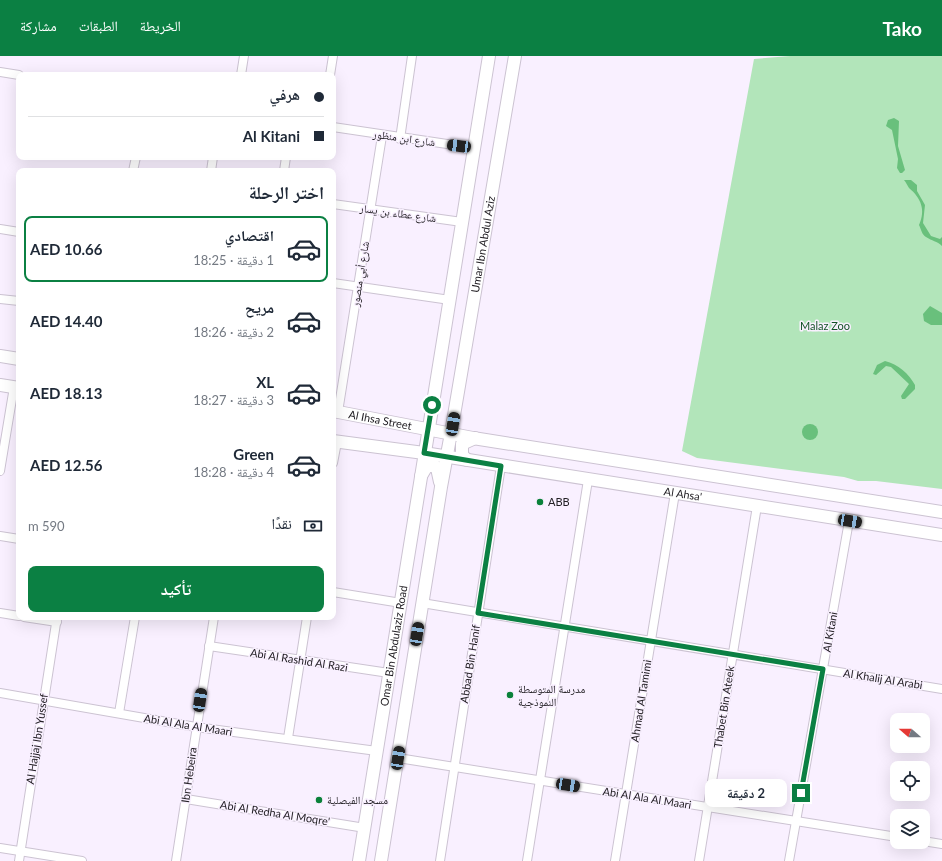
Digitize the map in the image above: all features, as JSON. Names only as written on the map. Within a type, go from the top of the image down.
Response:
[{"type":"main road","points":[[428,430],[489,56]]},
{"type":"main road","name":"Umar Ibn Abdul Aziz","points":[[451,434],[515,56]]},
{"type":"main road","points":[[0,356],[16,359]]},
{"type":"main road","points":[[0,385],[16,387]]},
{"type":"main road","points":[[432,405],[433,417],[438,424],[448,425],[454,415]]},
{"type":"main road","name":"Al Ihsa Street","points":[[336,412],[451,434]]},
{"type":"main road","points":[[405,451],[420,443],[418,431],[411,426]]},
{"type":"main road","name":"Omar Bin Abdulaziz Road","points":[[359,861],[428,430]]},
{"type":"main road","points":[[451,434],[942,512]]},
{"type":"main road","name":"Omar Bin Abdulaziz Road","points":[[381,861],[441,487],[451,434]]},
{"type":"main road","points":[[467,460],[462,455],[462,444],[475,438]]},
{"type":"main road","points":[[336,441],[424,453]]},
{"type":"main road","name":"Al Ahsa'","points":[[424,453],[942,535]]},
{"type":"main road","points":[[420,477],[427,466],[435,466],[437,468],[441,487]]},
{"type":"street","points":[[241,72],[244,56]]},
{"type":"street","points":[[330,72],[333,56]]},
{"type":"street","points":[[400,139],[412,56]]},
{"type":"street","points":[[0,72],[16,75]]},
{"type":"street","name":"شارع ابن منظور","points":[[336,128],[400,139],[474,148]]},
{"type":"street","name":"شارع أبي منصور","points":[[336,407],[358,287],[382,136]]},
{"type":"street","name":"شارع عطاء بن يسار","points":[[336,204],[462,222]]},
{"type":"street","points":[[0,229],[16,232]]},
{"type":"street","points":[[336,283],[450,300]]},
{"type":"street","points":[[0,299],[16,302]]},
{"type":"street","points":[[0,470],[16,392]]},
{"type":"street","name":"Abbad Bin Hanif","points":[[440,861],[501,466]]},
{"type":"street","points":[[527,861],[588,480]]},
{"type":"street","name":"Ahmad Al Tamimi","points":[[615,861],[675,493]]},
{"type":"street","name":"Thabet Bin Ateek","points":[[699,861],[756,506]]},
{"type":"street","name":"Al Kitani","points":[[789,861],[850,521]]},
{"type":"street","points":[[0,536],[16,539]]},
{"type":"street","points":[[336,592],[401,603]]},
{"type":"street","name":"Al Khalij Al Arabi","points":[[422,603],[942,688]]},
{"type":"street","points":[[0,613],[16,616]]},
{"type":"street","name":"Al Hajjaj Ibn Yussef","points":[[19,861],[43,700],[57,620]]},
{"type":"street","points":[[118,713],[134,620]]},
{"type":"street","name":"Ibn Hebeira","points":[[176,861],[213,620]]},
{"type":"street","points":[[288,738],[298,661],[306,620]]},
{"type":"street","name":"Abi Al Rashid Al Razi","points":[[209,646],[389,674]]},
{"type":"street","name":"Abi Al Ala Al Maari","points":[[0,692],[196,727],[377,751]]},
{"type":"street","name":"Abi Al Ala Al Maari","points":[[398,758],[890,836]]},
{"type":"street","name":"Abi Al Redha Al Moqre'","points":[[186,799],[365,828]]},
{"type":"street","points":[[930,843],[942,844]]},
{"type":"street","points":[[0,848],[82,861]]},
{"type":"green space","name":"Malaz Zoo","points":[[790,56],[942,56],[942,489],[876,481],[858,481],[844,477],[697,458],[682,451],[754,59]]},
{"type":"shaded area","points":[[894,118],[899,121],[898,146],[905,170],[902,173],[900,173],[897,168],[898,159],[892,130],[886,126],[888,120]]},
{"type":"shaded area","points":[[904,180],[911,180],[917,185],[917,191],[925,205],[923,223],[931,236],[940,239],[942,237],[942,246],[926,237],[923,233],[919,225],[922,214],[921,205],[917,196]]},
{"type":"shaded area","points":[[930,306],[942,313],[942,325],[931,325],[924,321],[923,314]]},
{"type":"shaded area","points":[[885,361],[894,364],[903,370],[915,385],[915,389],[905,399],[902,399],[901,396],[909,384],[891,367],[886,366],[876,375],[873,374],[877,365]]},
{"type":"shaded area","points":[[810,424],[816,426],[818,432],[816,438],[810,440],[804,438],[802,432],[804,426]]},
{"type":"place","name":"ABB","points":[[540,502]]},
{"type":"place","name":"مدرسة المتوسطة النموذجية","points":[[510,695]]},
{"type":"place","name":"مسجد الفيصلية","points":[[319,800]]},
{"type":"route","points":[[432,405],[424,453],[501,466],[478,613],[823,669],[801,793]]}]
